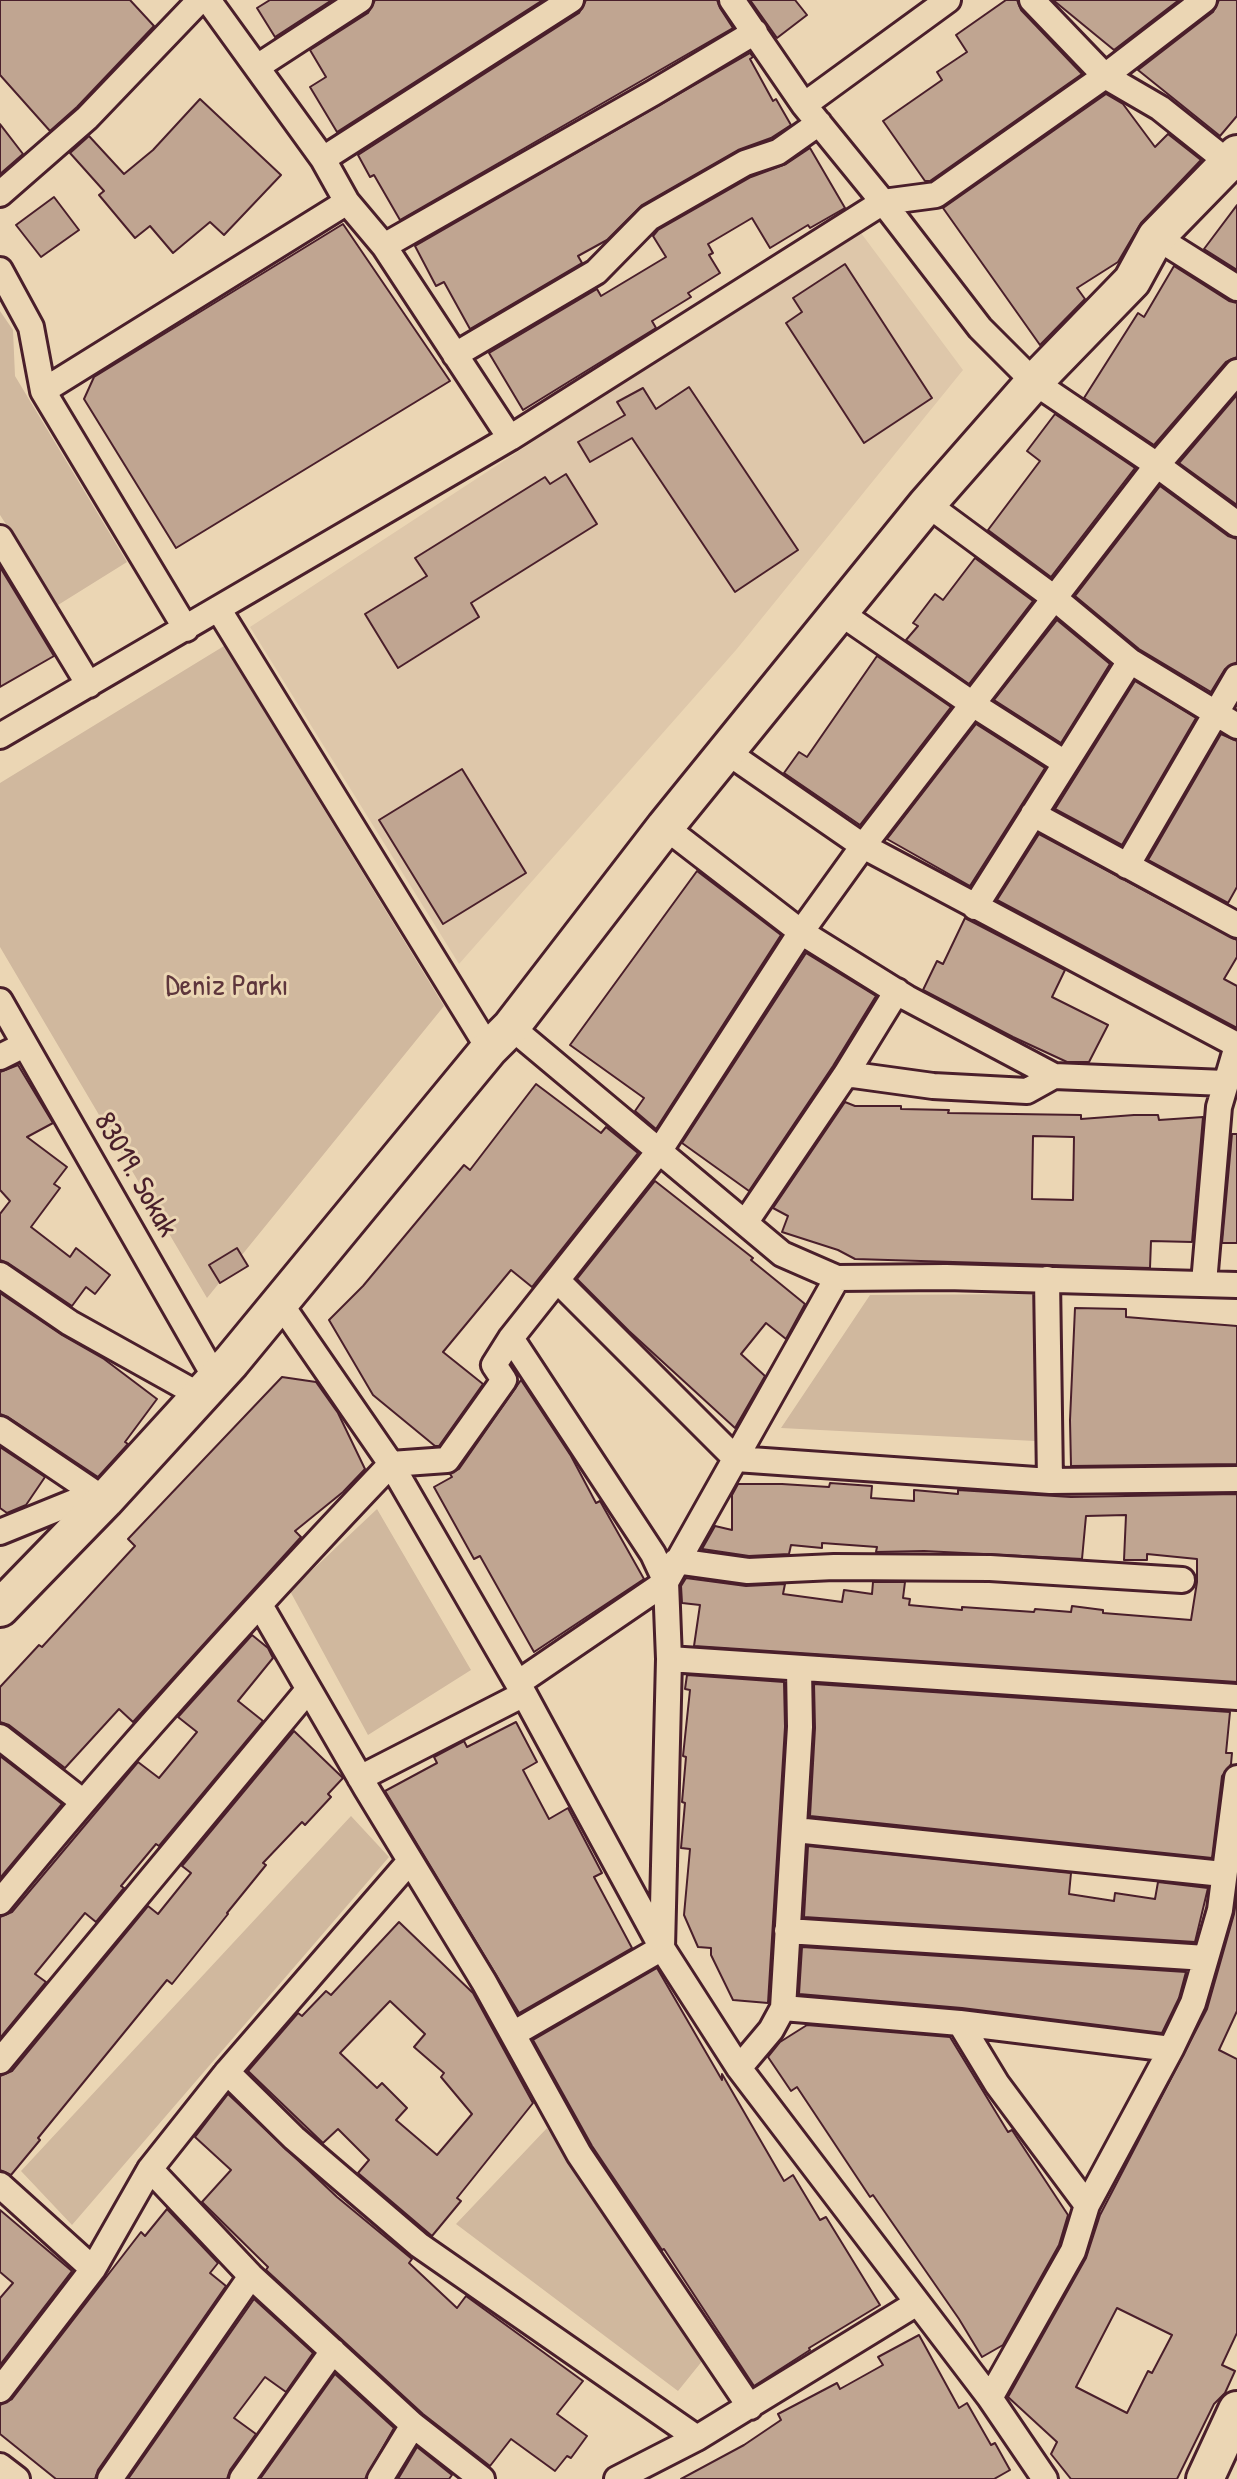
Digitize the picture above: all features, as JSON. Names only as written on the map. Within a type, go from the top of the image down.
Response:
[{"type":"street","points":[[0,194],[87,118],[200,0]]},
{"type":"street","points":[[208,0],[323,159],[347,202],[384,246],[510,438]]},
{"type":"street","points":[[257,67],[360,0]]},
{"type":"street","points":[[323,159],[571,0]]},
{"type":"street","points":[[732,0],[811,114],[980,328],[1034,382],[1157,465],[1237,524]]},
{"type":"street","points":[[455,355],[596,272],[649,218],[745,163],[778,152],[811,114],[948,0]]},
{"type":"street","points":[[0,1608],[100,1497],[208,1388],[500,1038],[665,827],[927,504],[1034,382],[1132,281],[1156,237],[1233,159],[1160,108],[1105,76],[1032,0]]},
{"type":"street","points":[[0,736],[510,438],[883,202],[936,195],[1105,76],[1204,0]]},
{"type":"street","points":[[384,246],[755,32]]},
{"type":"street","points":[[43,391],[347,202]]},
{"type":"street","points":[[1156,237],[1237,288]]},
{"type":"street","points":[[0,270],[31,327],[43,391],[186,629]]},
{"type":"street","points":[[0,1902],[82,1801],[391,1464],[447,1460],[504,1380],[494,1365],[511,1338],[660,1150],[801,932],[863,846],[1157,465],[1237,372]]},
{"type":"street","points":[[927,504],[1053,597],[1130,661],[1237,726]]},
{"type":"street","points":[[0,538],[89,685]]},
{"type":"street","points":[[219,610],[500,1038],[660,1150],[782,1254],[837,1278],[1047,1279],[1237,1285]]},
{"type":"street","points":[[839,612],[1065,763]]},
{"type":"street","points":[[975,907],[1130,661]]},
{"type":"street","points":[[1127,866],[1237,677]]},
{"type":"street","points":[[727,752],[863,846],[1237,1046],[1219,1107],[1204,1283]]},
{"type":"street","points":[[1033,814],[1237,925]]},
{"type":"street","points":[[665,827],[801,932],[897,991],[1054,1076],[1225,1083]]},
{"type":"street","points":[[745,1223],[846,1074],[897,991]]},
{"type":"street","name":"83019. Sokak","points":[[0,1001],[208,1388]]},
{"type":"street","points":[[0,1057],[24,1045]]},
{"type":"street","points":[[846,1074],[933,1086],[1027,1091],[1054,1076]]},
{"type":"street","points":[[0,1275],[70,1323],[208,1388]]},
{"type":"street","points":[[360,1778],[521,1688],[671,1572],[837,1278]]},
{"type":"street","points":[[1047,1279],[1050,1481]]},
{"type":"street","points":[[557,1280],[736,1459],[1050,1481],[1237,1479]]},
{"type":"street","points":[[280,1303],[391,1464],[521,1688],[662,1948],[739,2068],[990,2398],[1033,2475]]},
{"type":"street","points":[[511,1338],[653,1554],[671,1572],[834,1567],[990,1568],[1182,1580]]},
{"type":"street","points":[[0,1429],[100,1497]]},
{"type":"street","points":[[0,1532],[100,1497]]},
{"type":"street","points":[[662,1948],[671,1572]]},
{"type":"street","points":[[260,1605],[513,2034],[579,2154],[750,2407]]},
{"type":"street","points":[[669,1659],[1237,1697]]},
{"type":"street","points":[[739,2068],[771,2030],[783,2008],[800,1727],[799,1669]]},
{"type":"street","points":[[0,2061],[308,1690]]},
{"type":"street","points":[[0,1737],[82,1801]]},
{"type":"street","points":[[990,2398],[1073,2251],[1087,2205],[1193,2003],[1206,1958],[1228,1911],[1223,1874],[1237,1778]]},
{"type":"street","points":[[795,1830],[1223,1874]]},
{"type":"street","points":[[0,2390],[93,2269],[150,2169],[227,2072],[410,1861]]},
{"type":"street","points":[[787,1931],[1206,1958]]},
{"type":"street","points":[[513,2034],[662,1948]]},
{"type":"street","points":[[783,2008],[960,2023],[1171,2049]]},
{"type":"street","points":[[960,2023],[997,2084],[1087,2205]]},
{"type":"street","points":[[227,2072],[294,2138],[419,2245],[697,2438]]},
{"type":"street","points":[[150,2169],[251,2276],[413,2425],[482,2479]]},
{"type":"street","points":[[1,2187],[93,2269]]},
{"type":"street","points":[[110,2479],[251,2276]]},
{"type":"street","points":[[617,2479],[750,2407],[917,2303]]},
{"type":"street","points":[[242,2479],[333,2351]]},
{"type":"street","points":[[1205,2479],[1237,2410]]},
{"type":"street","points":[[380,2479],[413,2425]]},
{"type":"street","points":[[0,2466],[17,2479]]},
{"type":"shaded area","points":[[858,229],[963,370],[736,650],[459,964],[250,627]]},
{"type":"green space","points":[[0,311],[13,330],[15,376],[127,562],[58,605],[0,515]]},
{"type":"green space","name":"Deniz Parkı","points":[[224,646],[444,1006],[207,1298],[0,947],[0,783]]},
{"type":"green space","points":[[1033,1294],[1035,1441],[781,1428],[870,1295]]},
{"type":"green space","points":[[377,1509],[471,1670],[368,1735],[290,1591]]},
{"type":"green space","points":[[351,1816],[389,1857],[72,2225],[21,2171]]},
{"type":"green space","points":[[547,2128],[703,2360],[678,2391],[456,2224]]},
{"type":"building","points":[[0,0],[130,0],[154,26],[50,131],[0,75]]},
{"type":"building","points":[[270,0],[332,0],[275,37],[257,8]]},
{"type":"building","points":[[375,0],[543,0],[337,132],[310,87],[326,77],[310,50],[368,13]]},
{"type":"building","points":[[586,0],[717,0],[733,28],[400,220],[374,175],[370,177],[358,155],[579,13]]},
{"type":"building","points":[[750,0],[795,0],[807,15],[777,38]]},
{"type":"building","points":[[1006,0],[1017,0],[1021,10],[1082,74],[930,181],[925,181],[883,121],[942,80],[937,72],[967,52],[956,35]]},
{"type":"building","points":[[1053,0],[1179,0],[1114,50]]},
{"type":"building","points":[[1219,0],[1237,0],[1237,116],[1220,136],[1138,70],[1213,12]]},
{"type":"building","points":[[750,53],[753,57],[750,59],[773,101],[776,99],[791,125],[771,138],[738,150],[642,205],[607,240],[578,256],[582,263],[470,329],[444,282],[436,286],[415,246]]},
{"type":"building","points":[[1106,94],[1123,104],[1155,147],[1168,134],[1201,160],[1141,223],[1118,262],[1077,288],[1085,299],[1040,345],[943,208]]},
{"type":"building","points":[[200,99],[281,175],[224,235],[210,222],[173,253],[150,226],[135,238],[99,195],[104,191],[70,153],[89,136],[124,174],[153,150]]},
{"type":"building","points":[[0,124],[23,154],[0,174]]},
{"type":"building","points":[[810,148],[845,208],[810,228],[808,225],[770,248],[752,218],[708,244],[713,253],[709,255],[720,273],[688,293],[691,297],[652,321],[656,328],[523,410],[489,353],[597,289],[601,296],[666,257],[653,236],[658,230],[751,177],[786,164]]},
{"type":"building","points":[[54,197],[79,230],[41,257],[16,225]]},
{"type":"building","points":[[1237,205],[1237,270],[1204,249]]},
{"type":"building","points":[[343,224],[450,381],[176,548],[84,399],[94,377]]},
{"type":"building","points":[[845,264],[932,398],[864,443],[786,323],[802,312],[793,298]]},
{"type":"building","points":[[1174,266],[1237,303],[1237,357],[1226,362],[1154,445],[1084,398],[1138,313],[1144,317]]},
{"type":"building","points":[[689,387],[798,550],[735,592],[632,438],[590,462],[578,442],[625,415],[617,402],[643,388],[656,409]]},
{"type":"building","points":[[1237,395],[1237,505],[1179,463]]},
{"type":"building","points":[[1055,414],[1135,468],[1051,577],[988,530],[1040,461],[1027,451]]},
{"type":"building","points":[[566,474],[597,524],[471,603],[479,617],[398,668],[365,614],[427,576],[415,558],[545,477],[550,484]]},
{"type":"building","points":[[1160,486],[1228,536],[1237,539],[1237,662],[1225,669],[1211,692],[1139,649],[1075,596]]},
{"type":"building","points":[[975,558],[1033,601],[969,684],[906,640],[918,626],[913,623],[935,594],[943,600]]},
{"type":"building","points":[[0,567],[54,656],[0,687]]},
{"type":"building","points":[[1057,620],[1110,664],[1061,743],[994,700]]},
{"type":"building","points":[[877,656],[951,707],[860,825],[784,773],[799,752],[807,757]]},
{"type":"building","points":[[1135,681],[1196,718],[1122,845],[1055,809]]},
{"type":"building","points":[[976,724],[1045,768],[970,886],[887,839]]},
{"type":"building","points":[[1221,734],[1237,741],[1237,887],[1228,903],[1148,860]]},
{"type":"building","points":[[462,769],[526,873],[443,924],[379,820]]},
{"type":"building","points":[[1039,834],[1237,940],[1237,957],[1224,979],[1237,986],[1237,1028],[997,900]]},
{"type":"building","points":[[697,871],[781,935],[656,1129],[635,1111],[644,1098],[570,1045]]},
{"type":"building","points":[[965,918],[1065,970],[1052,997],[1108,1025],[1089,1062],[1067,1062],[923,990],[937,961],[943,964]]},
{"type":"building","points":[[806,953],[876,996],[749,1191],[682,1143]]},
{"type":"building","points":[[18,1065],[53,1123],[27,1137],[67,1167],[54,1184],[60,1188],[31,1227],[70,1257],[76,1248],[110,1275],[95,1294],[86,1287],[72,1306],[0,1260],[0,1214],[10,1201],[0,1190],[0,1072]]},
{"type":"building","points":[[536,1084],[601,1133],[606,1127],[638,1153],[532,1287],[511,1270],[443,1352],[483,1384],[439,1446],[435,1446],[373,1395],[329,1320],[363,1286],[464,1165],[470,1170]]},
{"type":"building","points":[[845,1102],[855,1106],[949,1110],[948,1113],[1081,1115],[1081,1119],[1134,1115],[1158,1115],[1159,1120],[1203,1117],[1192,1242],[1151,1241],[1150,1268],[855,1259],[838,1250],[782,1232],[788,1216],[773,1208]],"holes":[[[1033,1136],[1074,1137],[1073,1200],[1032,1199]]]},
{"type":"building","points":[[1232,1134],[1237,1134],[1237,1243],[1222,1243]]},
{"type":"building","points":[[655,1181],[753,1258],[751,1260],[805,1304],[786,1339],[766,1323],[741,1354],[765,1376],[735,1428],[577,1279]]},
{"type":"building","points":[[237,1248],[248,1266],[220,1283],[209,1265]]},
{"type":"building","points":[[0,1293],[104,1359],[157,1399],[125,1442],[128,1444],[98,1477],[0,1414]]},
{"type":"building","points":[[1075,1308],[1126,1309],[1126,1317],[1237,1326],[1237,1464],[1071,1466]]},
{"type":"building","points":[[282,1377],[316,1382],[338,1413],[365,1469],[343,1492],[295,1531],[301,1537],[133,1722],[119,1709],[65,1768],[9,1725],[0,1722],[0,1687],[39,1645],[42,1647],[135,1546],[128,1539]]},
{"type":"building","points":[[521,1380],[571,1456],[596,1503],[600,1501],[644,1579],[534,1652],[480,1556],[474,1559],[434,1487],[452,1477],[450,1474],[459,1469]]},
{"type":"building","points":[[0,1447],[45,1477],[26,1505],[7,1513],[0,1508]]},
{"type":"building","points":[[830,1483],[872,1486],[871,1498],[914,1501],[914,1490],[1071,1497],[1237,1494],[1237,1682],[694,1646],[700,1605],[682,1603],[681,1586],[686,1578],[746,1586],[785,1584],[783,1594],[842,1602],[844,1590],[872,1594],[873,1582],[905,1582],[903,1598],[910,1599],[909,1605],[1034,1612],[1035,1609],[1071,1612],[1072,1606],[1103,1610],[1103,1613],[1191,1620],[1197,1559],[1147,1554],[1147,1560],[1124,1560],[1126,1515],[1086,1516],[1082,1559],[924,1551],[876,1552],[877,1547],[822,1543],[822,1548],[791,1545],[789,1554],[749,1556],[702,1549],[715,1526],[732,1530],[732,1495],[738,1484],[829,1487]]},
{"type":"building","points":[[252,1635],[268,1648],[273,1658],[238,1701],[263,1721],[159,1846],[156,1844],[121,1886],[124,1888],[96,1922],[85,1913],[35,1974],[46,1982],[0,2038],[0,1917],[12,1912],[138,1762],[159,1778],[197,1732],[178,1717]]},
{"type":"building","points":[[687,1675],[784,1682],[785,1727],[768,2003],[733,2000],[711,1955],[711,1948],[698,1947],[684,1915],[690,1849],[681,1848],[686,1757],[683,1756],[690,1690],[685,1689]]},
{"type":"building","points":[[814,1684],[1230,1712],[1226,1753],[1232,1753],[1231,1764],[1222,1776],[1212,1858],[810,1816]]},
{"type":"building","points":[[516,1722],[537,1762],[523,1770],[549,1819],[568,1808],[602,1873],[594,1877],[632,1948],[519,2013],[385,1791],[437,1763],[434,1757],[464,1741],[467,1747]]},
{"type":"building","points":[[294,1731],[343,1778],[328,1794],[331,1797],[263,1863],[266,1865],[172,1984],[167,1980],[11,2175],[0,2170],[0,2076],[12,2071],[148,1906],[158,1914],[191,1873],[182,1866]]},
{"type":"building","points":[[0,1756],[62,1804],[0,1878]]},
{"type":"building","points":[[808,1846],[1071,1873],[1069,1894],[1114,1901],[1115,1893],[1155,1899],[1158,1882],[1208,1888],[1195,1942],[804,1917]]},
{"type":"building","points":[[1237,1895],[1237,2011],[1219,2050],[1237,2059],[1237,2333],[1222,2365],[1235,2371],[1225,2393],[1214,2404],[1177,2479],[1071,2479],[1051,2454],[1057,2442],[1008,2397],[1086,2258],[1100,2215],[1207,2009]],"holes":[[[1117,2308],[1172,2335],[1152,2373],[1148,2371],[1127,2413],[1076,2387]]]},
{"type":"building","points":[[399,1922],[473,1993],[533,2103],[457,2198],[461,2201],[432,2236],[358,2173],[369,2160],[338,2129],[323,2143],[248,2071],[298,2013],[302,2016],[326,1991],[331,1995]],"holes":[[[390,2001],[425,2034],[414,2047],[444,2073],[441,2077],[472,2114],[437,2155],[396,2120],[407,2108],[382,2083],[377,2088],[340,2053]]]},
{"type":"building","points":[[802,1947],[1186,1972],[1179,1998],[1162,2033],[962,2008],[799,1994]]},
{"type":"building","points":[[657,1968],[784,2181],[793,2175],[820,2220],[826,2217],[880,2305],[754,2386],[592,2146],[533,2040]]},
{"type":"building","points":[[807,2025],[950,2037],[1008,2132],[1012,2130],[1068,2215],[1059,2245],[1003,2345],[982,2357],[959,2319],[873,2195],[870,2197],[797,2087],[791,2091],[768,2057],[780,2042]]},
{"type":"building","points":[[228,2094],[337,2197],[412,2259],[409,2263],[457,2308],[466,2296],[583,2381],[557,2414],[587,2436],[571,2458],[567,2456],[555,2471],[511,2439],[490,2466],[423,2414],[266,2270],[268,2267],[202,2202],[231,2170],[195,2137]]},
{"type":"building","points":[[167,2209],[218,2263],[210,2273],[226,2286],[98,2470],[95,2479],[56,2479],[0,2434],[0,2405],[12,2399],[141,2232],[145,2236]]},
{"type":"building","points":[[0,2210],[72,2271],[0,2365],[0,2298],[13,2283],[0,2272]]},
{"type":"building","points":[[254,2299],[313,2353],[286,2392],[265,2377],[234,2418],[256,2434],[227,2479],[128,2479]]},
{"type":"building","points":[[919,2335],[959,2408],[967,2403],[991,2445],[995,2443],[1010,2470],[994,2479],[681,2479],[744,2445],[781,2420],[778,2414],[837,2383],[840,2389],[883,2365],[878,2357]]},
{"type":"building","points":[[335,2374],[394,2428],[365,2479],[260,2479]]},
{"type":"building","points":[[417,2447],[452,2475],[449,2479],[398,2479]]}]
